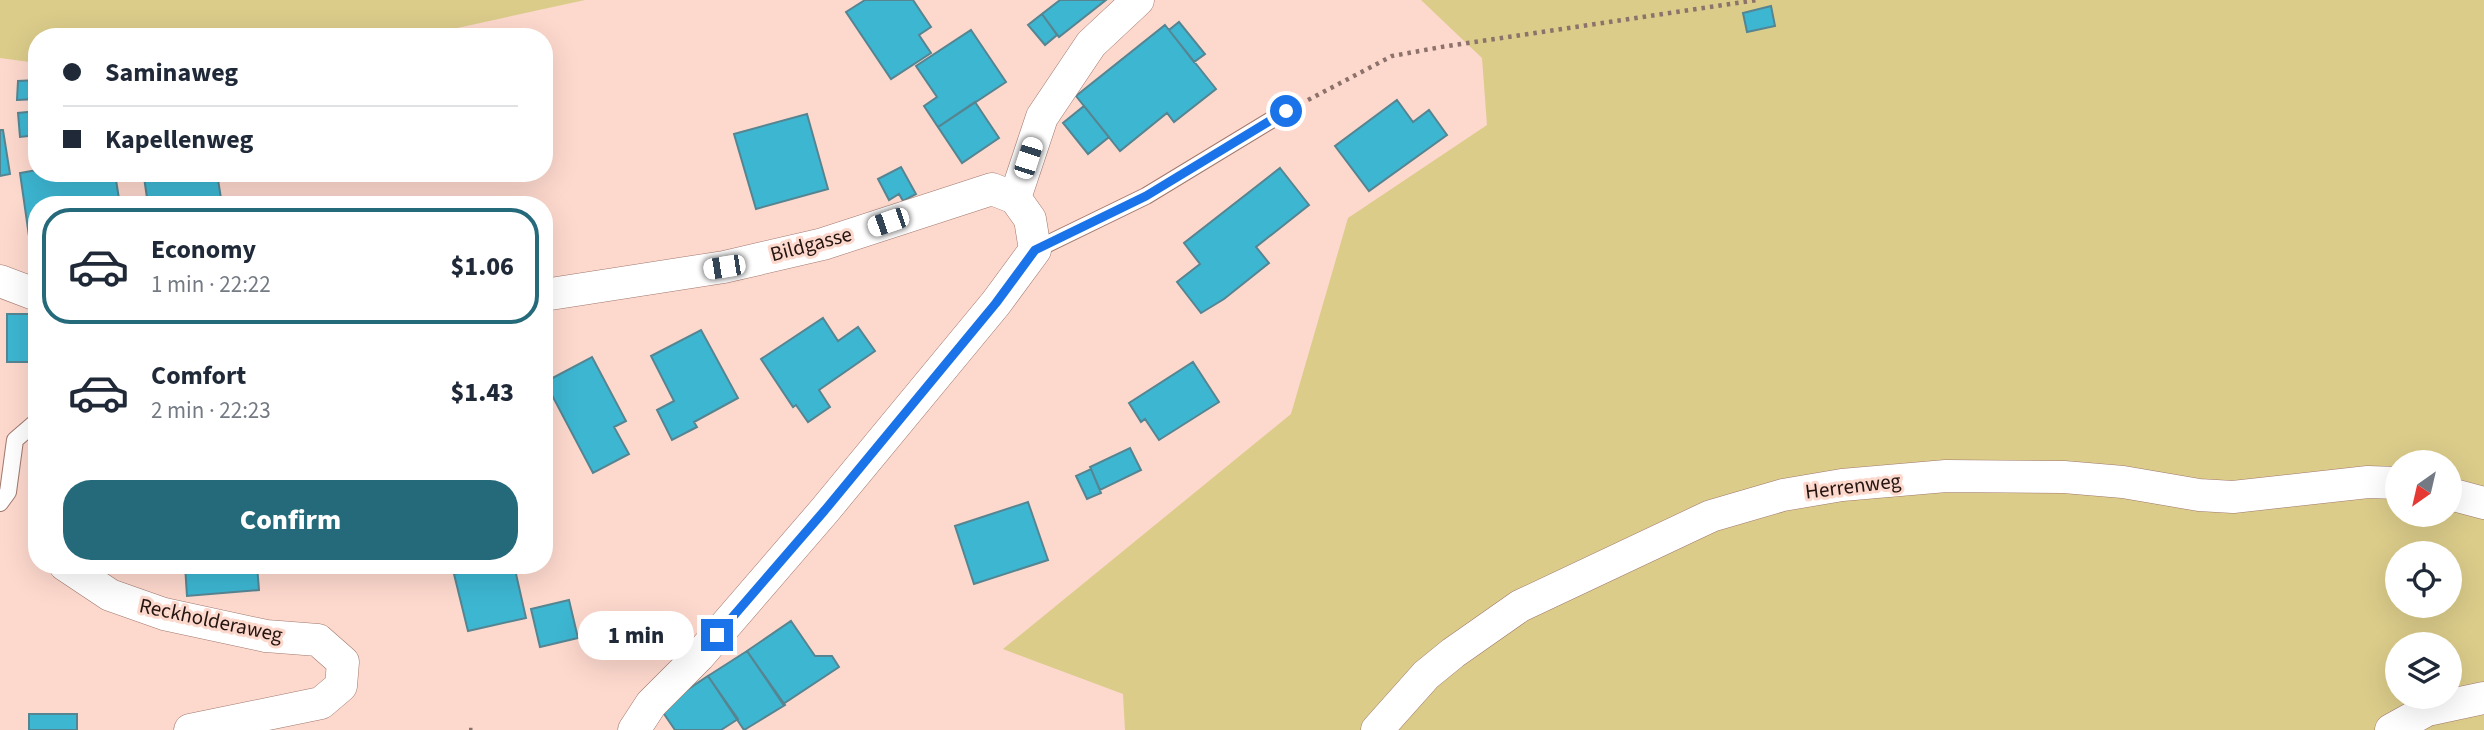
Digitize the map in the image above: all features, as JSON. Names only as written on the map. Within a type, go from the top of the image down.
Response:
[{"type":"street","points":[[634,730],[651,704],[699,656],[825,510],[987,314],[1035,250],[1030,219],[1015,198],[1042,117],[1091,44],[1138,0]]},
{"type":"street","name":"Bildgasse","points":[[553,294],[724,267],[823,244],[992,189],[1015,198]]},
{"type":"street","points":[[0,281],[28,292]]},
{"type":"street","name":"Herrenweg","points":[[1377,730],[1426,675],[1463,645],[1520,606],[1711,516],[1783,495],[1842,485],[1946,476],[2064,477],[2233,497],[2368,482],[2385,483]]},
{"type":"street","points":[[2462,497],[2484,503]]},
{"type":"street","name":"Reckholderaweg","points":[[78,574],[110,595],[163,614],[266,636],[318,640],[343,662],[341,686],[321,703],[190,730]]},
{"type":"street","points":[[2391,730],[2427,710],[2484,698]]},
{"type":"lane","points":[[1035,250],[1146,196],[1286,111]]},
{"type":"lane","points":[[0,503],[8,492],[15,440],[28,429]]},
{"type":"path","points":[[1286,111],[1392,57],[1447,46],[1757,0]]},
{"type":"shaded area","points":[[0,0],[585,0],[457,28],[28,28],[28,62],[0,58]]},
{"type":"shaded area","points":[[1421,0],[2484,0],[2484,730],[1125,730],[1123,694],[1003,649],[1291,414],[1348,218],[1487,125],[1482,58]]},
{"type":"building","points":[[865,0],[913,0],[931,27],[919,35],[931,53],[891,79],[846,12]]},
{"type":"building","points":[[1060,0],[1106,0],[1059,37],[1042,14]]},
{"type":"building","points":[[1771,6],[1775,26],[1747,32],[1743,13]]},
{"type":"building","points":[[1042,14],[1057,35],[1045,45],[1028,25]]},
{"type":"building","points":[[1179,22],[1205,54],[1194,62],[1169,30]]},
{"type":"building","points":[[1165,25],[1216,89],[1174,122],[1167,113],[1120,151],[1076,96]]},
{"type":"building","points":[[971,30],[1006,82],[938,127],[924,106],[937,97],[916,66]]},
{"type":"building","points":[[28,80],[28,99],[17,100],[18,81]]},
{"type":"building","points":[[1397,100],[1413,122],[1429,110],[1447,135],[1369,191],[1335,146]]},
{"type":"building","points":[[975,102],[999,138],[962,163],[938,127]]},
{"type":"building","points":[[1084,106],[1109,137],[1088,154],[1063,123]]},
{"type":"building","points":[[28,112],[28,136],[20,137],[18,113]]},
{"type":"building","points":[[807,114],[828,189],[756,209],[734,134]]},
{"type":"building","points":[[0,130],[3,130],[10,174],[0,176]]},
{"type":"building","points":[[901,167],[916,194],[903,201],[899,194],[889,200],[878,179]]},
{"type":"building","points":[[1280,168],[1309,205],[1256,247],[1269,263],[1224,299],[1201,313],[1177,282],[1200,264],[1184,243]]},
{"type":"building","points":[[28,172],[28,182],[116,182],[119,196],[28,196],[28,229],[20,173]]},
{"type":"building","points":[[145,182],[218,182],[221,196],[147,196]]},
{"type":"building","points":[[7,314],[28,314],[28,362],[7,362]]},
{"type":"building","points":[[823,318],[838,341],[858,327],[875,351],[819,390],[830,407],[808,422],[796,405],[793,407],[761,359]]},
{"type":"building","points":[[701,330],[738,398],[694,422],[697,427],[672,440],[657,410],[674,401],[651,356]]},
{"type":"building","points":[[592,357],[626,421],[614,427],[629,454],[593,473],[553,397],[553,378]]},
{"type":"building","points":[[1193,362],[1219,402],[1159,440],[1145,419],[1141,422],[1129,403]]},
{"type":"building","points":[[1130,448],[1141,470],[1100,490],[1090,467]]},
{"type":"building","points":[[1091,469],[1101,493],[1087,499],[1076,476]]},
{"type":"building","points":[[1028,502],[1048,560],[974,584],[955,526]]},
{"type":"building","points":[[186,574],[258,574],[259,590],[187,596]]},
{"type":"building","points":[[454,574],[516,574],[526,618],[468,631]]},
{"type":"building","points":[[569,600],[578,638],[540,647],[531,609]]},
{"type":"building","points":[[791,621],[815,656],[832,656],[839,667],[783,704],[747,651]]},
{"type":"building","points":[[747,651],[785,705],[744,730],[708,676]]},
{"type":"building","points":[[708,676],[738,719],[721,730],[675,730],[660,708]]},
{"type":"building","points":[[29,714],[77,714],[77,730],[29,730]]},
{"type":"route","points":[[717,635],[825,510],[996,303],[1035,250],[1146,196],[1286,111]]}]
